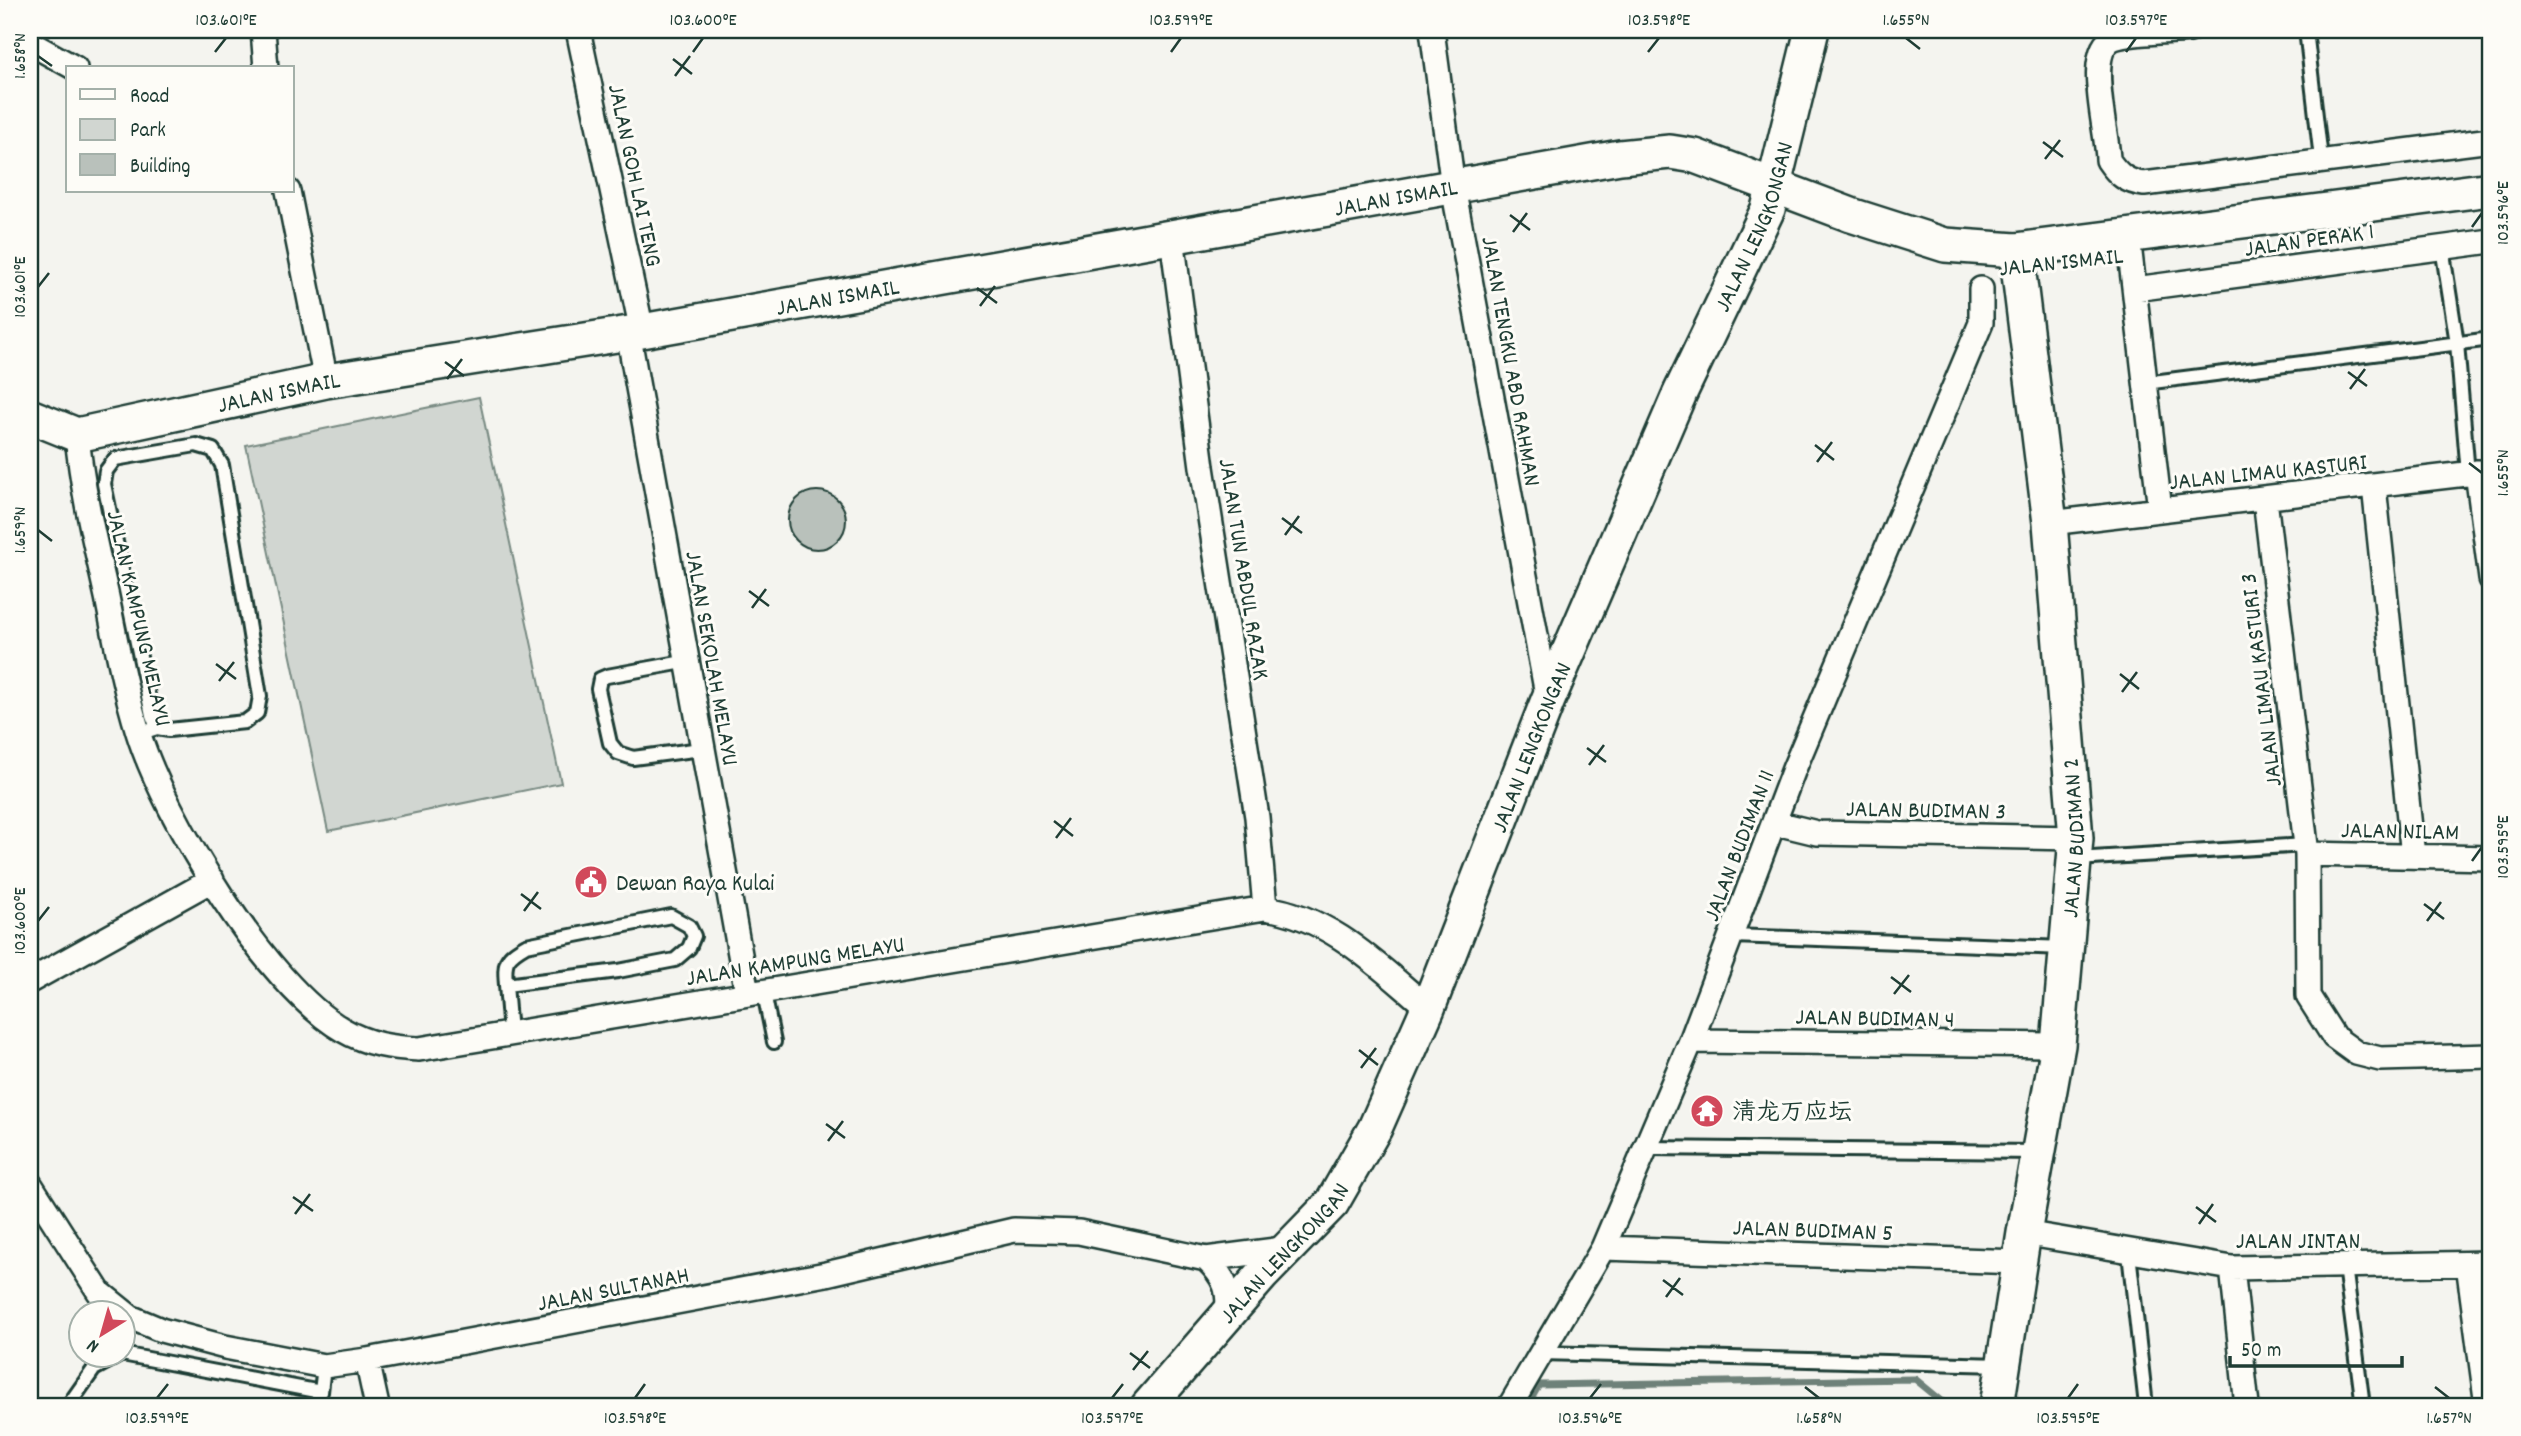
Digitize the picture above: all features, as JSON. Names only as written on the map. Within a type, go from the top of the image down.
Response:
[{"type":"street","points":[[263,30],[266,66]]},
{"type":"street","name":"JALAN GOH LAI TENG","points":[[578,30],[635,332]]},
{"type":"street","name":"JALAN TENGKU ABD RAHMAN","points":[[1432,30],[1454,187],[1548,700]]},
{"type":"street","name":"JALAN LENGKONGAN","points":[[1148,1406],[1262,1275],[1332,1203],[1375,1128],[1427,1008],[1548,700],[1680,393],[1771,197],[1812,30]]},
{"type":"street","points":[[2174,31],[2114,38],[2101,48],[2096,64],[2108,160],[2116,172],[2130,182],[2144,184],[2321,159],[2491,140]]},
{"type":"street","points":[[30,43],[71,66]]},
{"type":"street","name":"JALAN ISMAIL","points":[[77,435],[326,381],[635,332],[1294,213],[1649,154],[1709,185],[1771,197],[1906,254],[1985,268],[2017,258],[2491,189]]},
{"type":"street","points":[[288,192],[326,381]]},
{"type":"street","name":"JALAN ISMAIL","points":[[2017,258],[2130,253],[2491,206]]},
{"type":"street","name":"JALAN TUN ABDUL RAZAK","points":[[1172,237],[1202,467],[1257,817],[1265,908]]},
{"type":"street","name":"JALAN PERAK 1","points":[[2135,289],[2491,241]]},
{"type":"street","points":[[2130,253],[2160,510]]},
{"type":"street","name":"JALAN BUDIMAN 2","points":[[1997,1406],[2058,1045],[2075,849],[2050,523],[2017,258]]},
{"type":"street","name":"JALAN BUDIMAN 11","points":[[1510,1406],[1603,1248],[1692,1041],[1776,823],[1794,769],[1981,323],[1981,289]]},
{"type":"street","name":"JALAN SEKOLAH MELAYU","points":[[635,332],[701,749],[755,993]]},
{"type":"street","points":[[30,416],[77,435]]},
{"type":"street","name":"JALAN KAMPUNG MELAYU","points":[[77,435],[82,482],[119,663],[148,731],[159,785],[212,880],[275,971],[309,1006],[343,1030],[383,1047],[419,1049],[1265,908],[1294,912],[1328,929],[1354,946],[1427,1008]]},
{"type":"street","points":[[2479,472],[2491,579]]},
{"type":"street","name":"JALAN LIMAU KASTURI","points":[[2050,523],[2479,472]]},
{"type":"street","points":[[2374,486],[2413,856]]},
{"type":"street","name":"JALAN LIMAU KASTURI 3","points":[[2265,499],[2307,850],[2308,996],[2334,1037],[2356,1053],[2380,1059],[2491,1056]]},
{"type":"street","name":"JALAN BUDIMAN 3","points":[[1776,823],[1817,833],[2075,849]]},
{"type":"street","name":"JALAN NILAM","points":[[2307,850],[2491,858]]},
{"type":"street","points":[[30,981],[212,880]]},
{"type":"street","name":"JALAN BUDIMAN 4","points":[[1692,1041],[2058,1045]]},
{"type":"street","name":"JALAN SULTANAH","points":[[30,1184],[99,1292],[109,1300]]},
{"type":"street","name":"JALAN SULTANAH","points":[[136,1320],[160,1330],[225,1347],[324,1366],[827,1274],[1014,1230],[1079,1232],[1206,1259],[1290,1248]]},
{"type":"street","name":"JALAN BUDIMAN 5","points":[[1603,1248],[2022,1248]]},
{"type":"street","name":"JALAN JINTAN","points":[[2022,1248],[2129,1253],[2232,1268],[2491,1263]]},
{"type":"street","points":[[1206,1259],[1221,1273],[1227,1287],[1226,1319]]},
{"type":"street","points":[[2468,1264],[2487,1406]]},
{"type":"street","points":[[2232,1268],[2247,1406]]},
{"type":"street","points":[[367,1360],[377,1406]]},
{"type":"lane","points":[[2306,30],[2321,159]]},
{"type":"lane","points":[[2442,247],[2479,472]]},
{"type":"lane","points":[[2145,383],[2491,338]]},
{"type":"lane","points":[[196,445],[213,450],[222,465],[260,696],[257,713],[245,722],[148,731],[152,715],[104,484],[106,471],[115,459],[196,445]]},
{"type":"lane","points":[[689,661],[607,676],[600,679],[598,688],[610,743],[618,753],[633,758],[701,749]]},
{"type":"lane","points":[[2075,849],[2307,850]]},
{"type":"lane","points":[[506,985],[618,971],[675,960],[690,948],[694,936],[689,926],[671,916],[526,945],[510,954],[506,965],[506,985],[510,1033]]},
{"type":"lane","points":[[1732,936],[2067,948]]},
{"type":"lane","points":[[755,993],[774,1042]]},
{"type":"lane","points":[[1646,1148],[2039,1152]]},
{"type":"lane","points":[[2129,1253],[2146,1406]]},
{"type":"lane","points":[[2345,1266],[2362,1406]]},
{"type":"lane","points":[[1541,1353],[2004,1366]]},
{"type":"lane","points":[[136,1357],[321,1392],[324,1366]]},
{"type":"lane","points":[[68,1406],[93,1370]]},
{"type":"green space","points":[[479,397],[561,783],[328,831],[246,445]]},
{"type":"building","points":[[811,491],[823,491],[838,499],[846,514],[846,526],[838,541],[823,549],[811,549],[796,541],[788,526],[788,514],[796,499]]},
{"type":"waterway","points":[[1527,1406],[1539,1385],[1915,1379],[1948,1406]]},
{"type":"place","name":"Dewan Raya Kulai","points":[[591,882]]},
{"type":"place","name":"清龙万应坛","points":[[1707,1111]]}]
